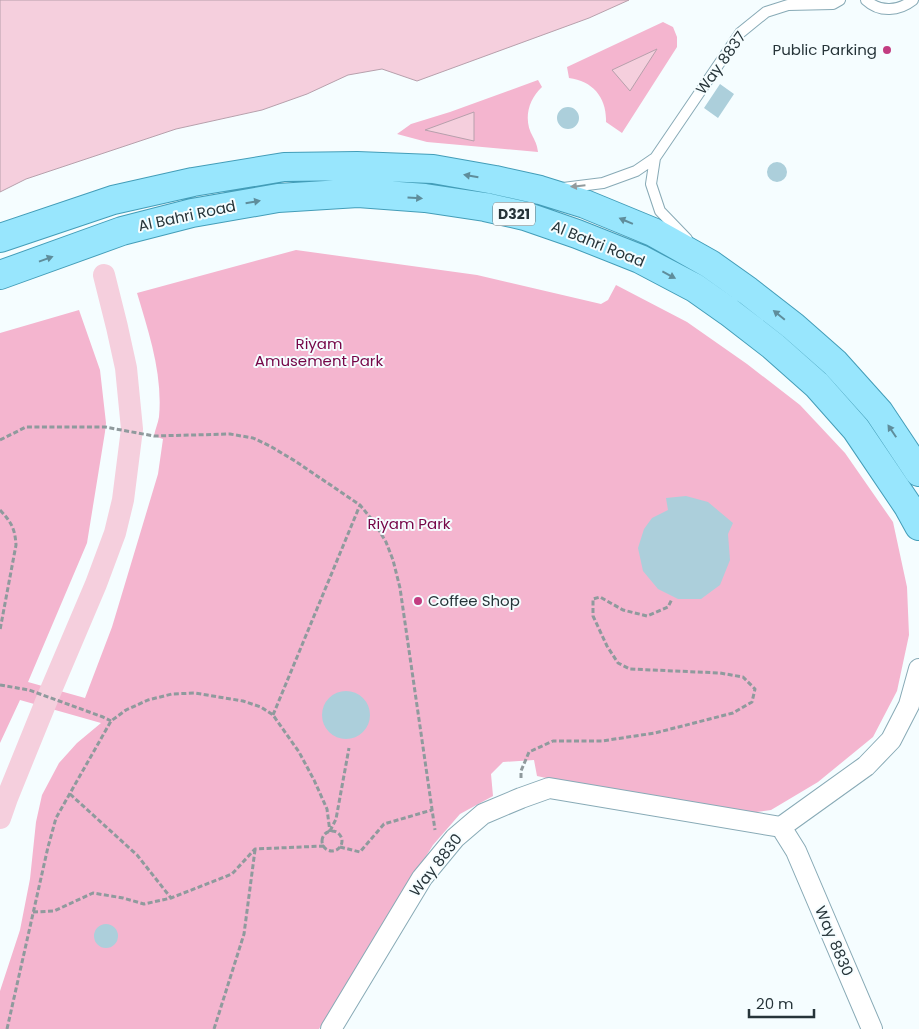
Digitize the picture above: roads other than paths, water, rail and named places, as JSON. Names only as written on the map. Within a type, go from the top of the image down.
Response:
[{"type":"main road","name":"Al Bahri Road","points":[[0,238],[113,200],[193,182],[284,167],[357,166],[433,169],[540,190],[585,204],[653,232],[710,264],[748,290],[835,363],[879,412],[919,472]]},
{"type":"main road","name":"Al Bahri Road","points":[[0,275],[122,231],[192,213],[278,198],[358,194],[425,198],[485,206],[525,216],[640,259],[695,288],[773,346],[816,386],[856,429],[908,506],[919,526]]},
{"type":"street","points":[[781,827],[866,766],[891,740],[909,705],[919,669]]},
{"type":"street","name":"Way 8830","points":[[331,1029],[422,878],[455,838],[483,814],[548,788],[781,827],[796,851],[872,1029]]},
{"type":"lane","name":"Way 8837","points":[[540,190],[603,183],[636,171],[654,158],[740,33],[766,12],[788,5],[833,4],[840,0]]},
{"type":"lane","points":[[866,0],[882,9],[906,6],[913,0]]},
{"type":"lane","name":"Way 8837","points":[[654,158],[651,184],[660,211],[710,264]]},
{"type":"waterway","points":[[0,818],[48,697],[96,584],[115,533],[123,500],[132,429],[126,368],[104,275]]},
{"type":"place","name":"Public Parking","points":[[887,50]]},
{"type":"place","name":"Coffee Shop","points":[[418,601]]},
{"type":"park label","name":"Riyam Amusement Park","points":[[319,352]]},
{"type":"park label","name":"Riyam Park","points":[[409,524]]}]
